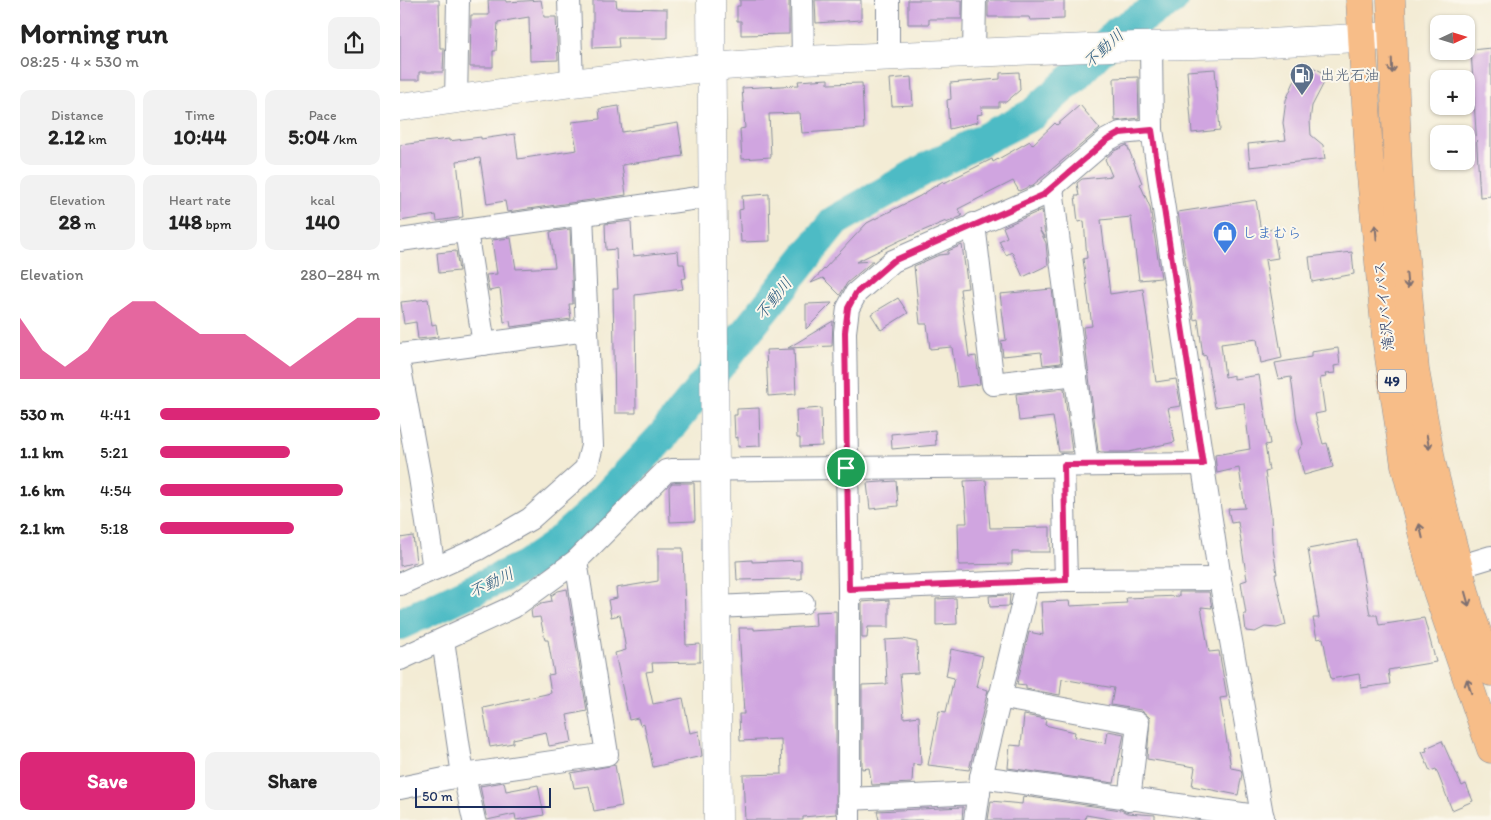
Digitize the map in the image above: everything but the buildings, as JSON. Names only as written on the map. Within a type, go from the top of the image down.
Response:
[{"type":"highway","name":"滝沢バイパス","points":[[1360,0],[1361,37],[1386,337],[1405,465],[1437,591],[1491,749]]},
{"type":"highway","name":"滝沢バイパス","points":[[1391,0],[1391,36],[1399,191],[1415,370],[1432,465],[1458,567],[1491,672]]},
{"type":"street","points":[[456,100],[458,0]]},
{"type":"street","points":[[568,0],[572,83]]},
{"type":"street","points":[[711,0],[718,820]]},
{"type":"street","points":[[802,0],[803,60]]},
{"type":"street","points":[[888,0],[888,56]]},
{"type":"street","points":[[974,52],[975,0]]},
{"type":"street","points":[[400,106],[712,67],[803,60],[1144,45],[1252,44],[1391,36]]},
{"type":"street","points":[[1144,45],[1152,130],[1220,579],[1263,819],[1129,800],[980,785],[848,810],[849,589],[845,332],[848,308],[856,293],[893,261],[1043,195],[1107,140],[1120,133],[1152,130]]},
{"type":"street","points":[[1052,188],[1087,465]]},
{"type":"street","points":[[400,240],[712,196]]},
{"type":"street","points":[[400,584],[478,549],[530,518],[586,469],[592,446],[582,214]]},
{"type":"street","points":[[974,224],[993,384],[1076,374]]},
{"type":"street","points":[[466,231],[484,344]]},
{"type":"street","points":[[400,355],[587,330]]},
{"type":"street","points":[[400,369],[404,413],[434,570]]},
{"type":"street","points":[[400,659],[513,607],[576,561],[666,472],[714,469],[1203,464]]},
{"type":"street","points":[[1064,465],[1066,580]]},
{"type":"street","points":[[1458,567],[1491,557]]},
{"type":"street","points":[[400,788],[464,775],[607,754],[576,561]]},
{"type":"street","points":[[849,589],[1028,581],[1220,579]]},
{"type":"street","points":[[975,820],[980,785],[1028,581]]},
{"type":"street","points":[[716,607],[804,603]]},
{"type":"street","points":[[443,640],[464,775],[474,820]]},
{"type":"street","points":[[1000,697],[1138,723],[1129,800]]},
{"type":"waterway","name":"不動川","points":[[400,624],[525,566],[553,547],[592,512],[661,438],[835,221],[927,168],[1033,114],[1074,77],[1118,32],[1172,0]]},
{"type":"place","name":"出光石油","points":[[1302,96]]},
{"type":"place","name":"しまむら","points":[[1225,254]]},
{"type":"route","points":[[1152,130],[1203,464],[1064,465],[1066,580],[849,589],[846,468],[845,332],[848,308],[856,293],[873,276],[893,261],[914,250],[1043,195],[1107,140],[1120,133],[1152,130]]}]
